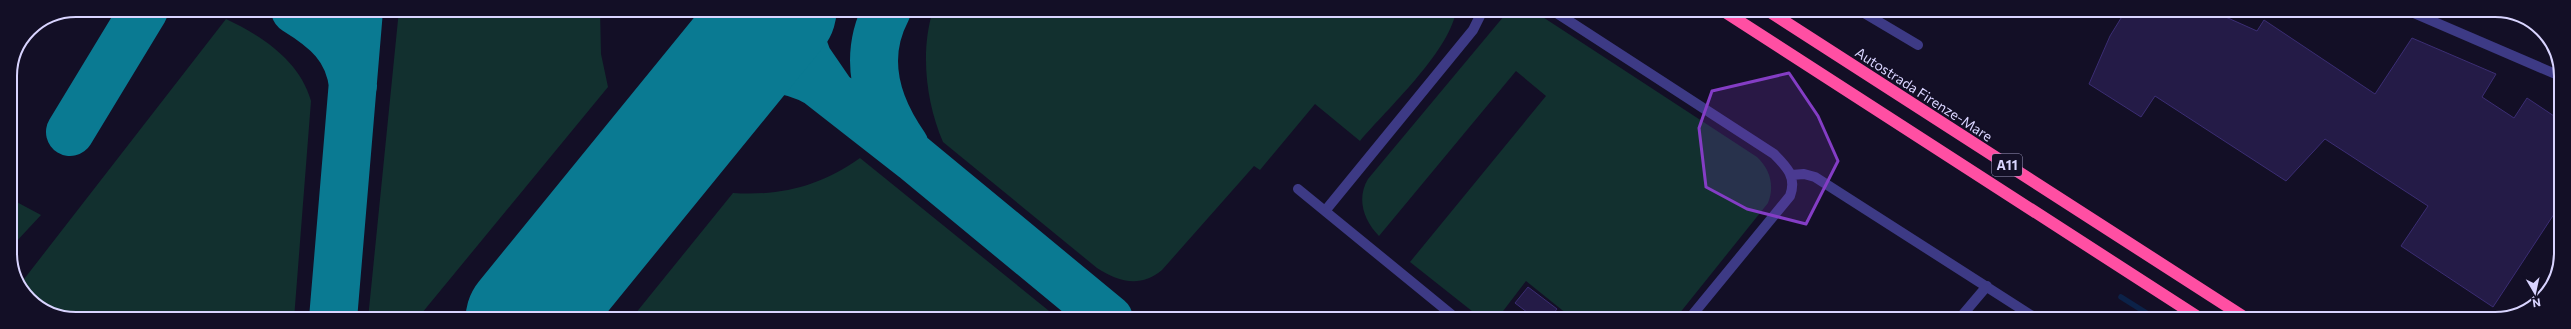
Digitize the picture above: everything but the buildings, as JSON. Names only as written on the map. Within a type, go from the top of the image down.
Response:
[{"type":"highway","name":"A11","points":[[1733,17],[2191,312]]},
{"type":"highway","name":"Autostrada Firenze-Mare","points":[[1778,17],[2236,312]]},
{"type":"street","points":[[1325,211],[1473,30],[1480,17]]},
{"type":"street","points":[[1563,17],[1769,151],[1791,175],[1793,182],[1790,196],[1695,312]]},
{"type":"street","points":[[1871,17],[1918,45]]},
{"type":"street","points":[[2425,17],[2554,73]]},
{"type":"street","points":[[1791,175],[1804,174],[1816,177],[2026,312]]},
{"type":"street","points":[[1298,189],[1448,312]]},
{"type":"street","points":[[1966,312],[1986,286]]},
{"type":"highlighted area","points":[[1789,73],[1818,116],[1838,161],[1806,224],[1747,209],[1706,187],[1699,128],[1712,91]]},
{"type":"green space","points":[[398,17],[600,17],[601,54],[608,87],[423,312],[369,312]]},
{"type":"green space","points":[[931,17],[1454,17],[1441,45],[1429,63],[1360,141],[1315,104],[1260,170],[1254,166],[1162,270],[1154,276],[1138,281],[1121,280],[1097,268],[943,142],[932,110],[929,94],[926,60]]},
{"type":"green space","points":[[1503,17],[1543,17],[1757,157],[1768,172],[1771,190],[1768,203],[1681,312],[1565,312],[1526,281],[1502,312],[1473,312],[1410,262],[1546,96],[1516,71],[1379,236],[1369,224],[1363,209],[1362,202],[1364,187],[1368,179]]},
{"type":"green space","points":[[226,19],[253,33],[278,51],[289,62],[306,87],[311,101],[295,312],[72,312],[53,308],[46,304],[29,289],[24,280]]},
{"type":"green space","points":[[860,158],[1050,312],[637,312],[733,193],[751,194],[784,191],[815,182],[845,168]]},
{"type":"green space","points":[[17,202],[41,215],[17,241]]},
{"type":"waterway","points":[[2121,297],[2145,312]]},
{"type":"taxiway","points":[[70,132],[140,17]]},
{"type":"taxiway","points":[[306,17],[326,32],[341,50],[347,61],[353,86]]},
{"type":"taxiway","points":[[334,312],[358,17]]},
{"type":"taxiway","points":[[793,17],[808,59],[832,94]]},
{"type":"taxiway","points":[[884,17],[879,28],[875,45],[874,63],[876,80],[886,114],[905,146]]},
{"type":"taxiway","points":[[674,138],[705,105],[720,91],[737,79],[754,72],[773,70],[794,73],[818,83],[914,158],[1101,312]]},
{"type":"runway","points":[[531,312],[771,17]]}]
